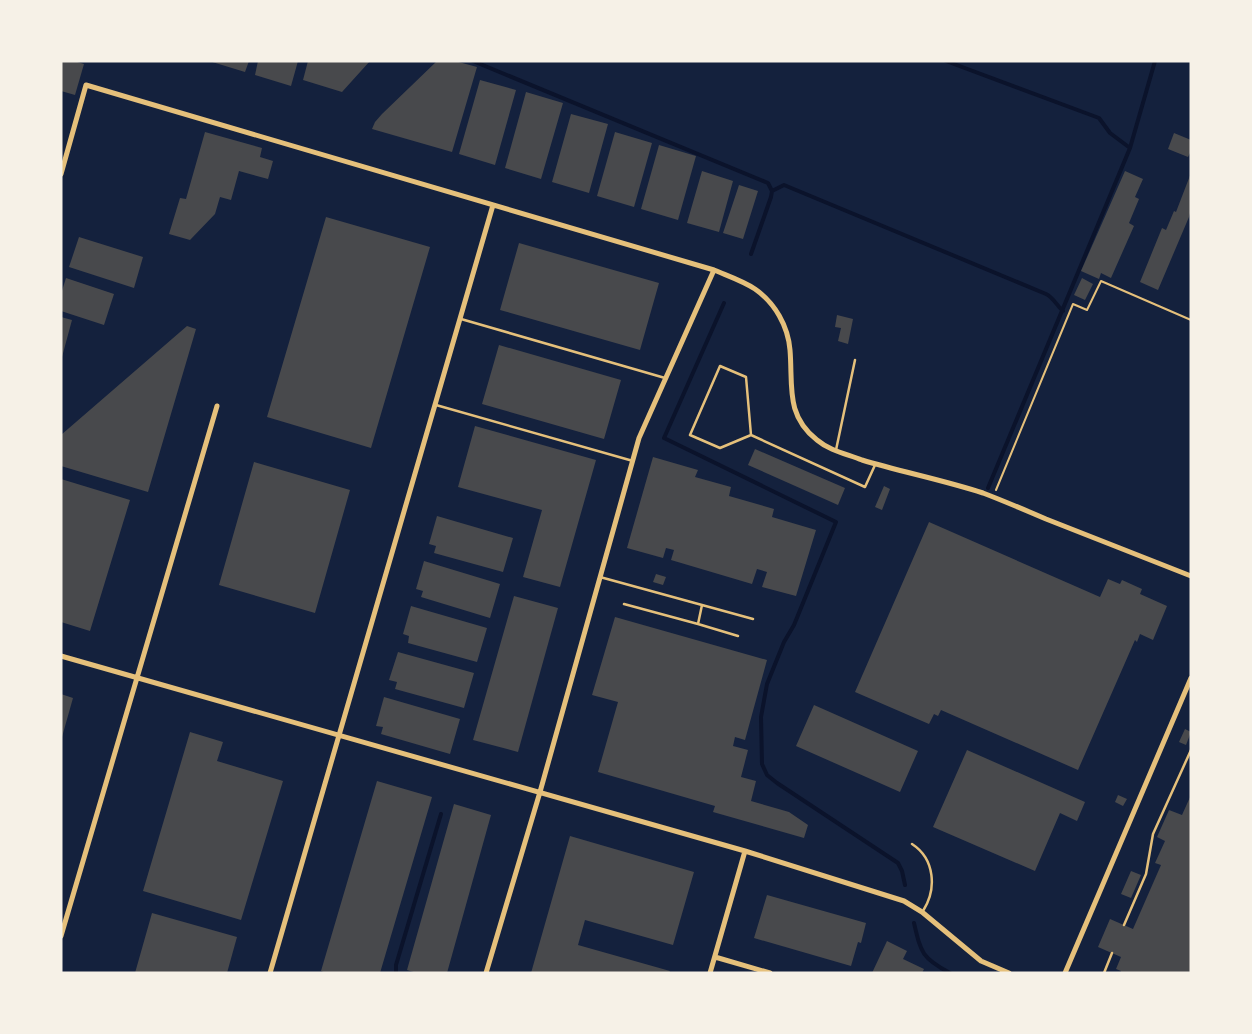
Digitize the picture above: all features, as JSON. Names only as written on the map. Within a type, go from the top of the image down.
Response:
[{"type":"street","points":[[61,174],[86,85],[714,270],[742,281],[755,289],[768,300],[778,313],[790,345],[791,391],[796,412],[812,436],[822,444],[836,451],[875,464],[992,497],[1191,576]]},
{"type":"street","points":[[270,973],[493,205]]},
{"type":"street","points":[[486,973],[540,792],[639,438],[714,270]]},
{"type":"street","points":[[61,936],[217,406]]},
{"type":"street","points":[[61,656],[745,851],[904,901],[922,912],[981,961],[1009,973]]},
{"type":"street","points":[[1065,973],[1191,678]]},
{"type":"street","points":[[710,973],[745,851]]},
{"type":"street","points":[[715,957],[770,973]]},
{"type":"lane","points":[[460,319],[666,378]]},
{"type":"lane","points":[[836,451],[855,360]]},
{"type":"lane","points":[[751,435],[746,377],[720,366],[690,435],[720,448],[751,435],[865,487],[875,464]]},
{"type":"lane","points":[[434,404],[633,461]]},
{"type":"lane","points":[[600,577],[753,619]]},
{"type":"lane","points":[[624,604],[738,636]]},
{"type":"lane","points":[[698,624],[702,605]]},
{"type":"lane","points":[[1184,694],[1191,696]]},
{"type":"lane","points":[[1124,925],[1146,874],[1153,834],[1191,750]]},
{"type":"lane","points":[[912,844],[926,859],[932,878],[930,897],[922,912]]},
{"type":"lane","points":[[1104,973],[1112,953]]},
{"type":"path","points":[[992,497],[1073,304],[1088,310],[1101,281],[1191,320]]},
{"type":"building","points":[[61,61],[74,61],[84,64],[75,95],[61,91]]},
{"type":"building","points":[[209,61],[249,61],[245,72]]},
{"type":"building","points":[[258,61],[298,61],[291,86],[255,75]]},
{"type":"building","points":[[308,61],[370,61],[342,92],[303,80]]},
{"type":"building","points":[[437,61],[455,61],[477,67],[452,152],[372,129],[382,114]]},
{"type":"building","points":[[480,80],[516,90],[495,165],[459,154]]},
{"type":"building","points":[[526,92],[563,103],[541,179],[505,168]]},
{"type":"building","points":[[571,114],[608,124],[589,193],[552,182]]},
{"type":"building","points":[[205,132],[262,148],[260,157],[273,161],[268,179],[239,171],[231,200],[220,197],[215,214],[190,240],[169,234],[180,198],[186,199]]},
{"type":"building","points":[[615,132],[652,143],[634,207],[597,196]]},
{"type":"building","points":[[1174,133],[1191,140],[1191,151],[1188,157],[1168,149]]},
{"type":"building","points":[[659,145],[696,156],[678,220],[641,209]]},
{"type":"building","points":[[702,171],[733,181],[719,232],[687,223]]},
{"type":"building","points":[[1125,171],[1143,179],[1135,197],[1139,199],[1129,223],[1134,226],[1111,278],[1101,273],[1099,279],[1081,271]]},
{"type":"building","points":[[1191,173],[1191,209],[1189,217],[1158,290],[1140,282],[1162,228],[1166,230],[1174,211],[1176,212]]},
{"type":"building","points":[[739,185],[758,191],[743,239],[723,233]]},
{"type":"building","points":[[326,217],[430,247],[371,448],[267,417]]},
{"type":"building","points":[[79,237],[143,257],[134,288],[69,267]]},
{"type":"building","points":[[519,243],[659,283],[640,350],[500,310]]},
{"type":"building","points":[[66,278],[114,294],[104,325],[61,311],[61,294]]},
{"type":"building","points":[[1082,278],[1093,284],[1085,300],[1074,295]]},
{"type":"building","points":[[837,315],[853,319],[848,344],[838,341],[841,328],[835,327]]},
{"type":"building","points":[[61,317],[72,320],[62,357],[61,357]]},
{"type":"building","points":[[187,326],[196,329],[148,492],[61,466],[61,435]]},
{"type":"building","points":[[499,345],[621,380],[604,439],[482,404]]},
{"type":"building","points":[[475,426],[596,460],[560,587],[523,577],[542,510],[458,487]]},
{"type":"building","points":[[755,449],[845,488],[838,505],[748,465]]},
{"type":"building","points":[[653,457],[698,470],[695,477],[731,487],[729,496],[774,509],[772,517],[816,530],[796,596],[762,587],[767,572],[757,569],[752,584],[671,560],[674,550],[666,548],[663,558],[627,548]]},
{"type":"building","points":[[254,462],[350,490],[315,613],[219,585]]},
{"type":"building","points":[[61,479],[130,500],[90,631],[61,622]]},
{"type":"building","points":[[884,486],[890,489],[882,510],[875,507]]},
{"type":"building","points":[[437,516],[513,538],[503,572],[434,553],[436,546],[429,544]]},
{"type":"building","points":[[929,522],[1100,597],[1108,579],[1120,584],[1122,580],[1142,589],[1140,594],[1167,606],[1153,640],[1140,634],[1137,642],[1135,640],[1078,770],[941,710],[938,716],[934,714],[929,724],[855,692]]},
{"type":"building","points":[[424,561],[500,584],[490,618],[421,597],[423,591],[416,589]]},
{"type":"building","points":[[656,574],[666,577],[663,585],[653,582]]},
{"type":"building","points":[[514,596],[558,608],[518,752],[473,740]]},
{"type":"building","points":[[411,606],[487,628],[477,662],[408,643],[409,636],[403,634]]},
{"type":"building","points":[[615,617],[767,660],[745,740],[735,737],[733,746],[748,750],[741,777],[756,781],[751,801],[789,812],[808,825],[804,838],[713,812],[715,806],[598,772],[618,702],[592,695]]},
{"type":"building","points":[[398,652],[474,673],[464,708],[395,689],[397,682],[389,680]]},
{"type":"building","points":[[61,694],[73,698],[62,737],[61,737]]},
{"type":"building","points":[[384,697],[460,719],[450,754],[381,734],[383,727],[376,726]]},
{"type":"building","points":[[814,705],[918,751],[900,792],[796,746]]},
{"type":"building","points":[[1185,729],[1191,732],[1186,745],[1179,742]]},
{"type":"building","points":[[190,732],[223,742],[217,761],[283,781],[241,920],[143,891]]},
{"type":"building","points":[[967,750],[1085,802],[1077,821],[1060,813],[1035,871],[933,827]]},
{"type":"building","points":[[377,781],[432,797],[380,973],[326,973],[321,971]]},
{"type":"building","points":[[1118,795],[1127,799],[1123,806],[1115,802]]},
{"type":"building","points":[[1191,795],[1191,973],[1120,973],[1121,971],[1116,969],[1121,957],[1098,947],[1110,919],[1133,929],[1161,865],[1155,863],[1165,841],[1157,837],[1169,810],[1182,815]]},
{"type":"building","points":[[454,804],[491,815],[447,973],[417,973],[407,970]]},
{"type":"building","points":[[570,836],[694,872],[673,945],[585,920],[578,945],[670,971],[669,973],[531,973]]},
{"type":"building","points":[[1131,871],[1141,875],[1131,898],[1121,894]]},
{"type":"building","points":[[767,895],[866,923],[861,943],[858,942],[851,966],[754,938]]},
{"type":"building","points":[[152,913],[237,937],[227,973],[135,973]]},
{"type":"building","points":[[887,941],[907,951],[903,959],[924,969],[922,973],[872,973]]},
{"type":"waterway","points":[[473,61],[768,183],[772,191],[771,197],[751,254]]},
{"type":"waterway","points":[[946,61],[1099,118],[1110,133],[1130,148]]},
{"type":"waterway","points":[[988,488],[1130,148],[1155,61]]},
{"type":"waterway","points":[[772,191],[784,185],[1046,294],[1063,311]]},
{"type":"waterway","points":[[724,303],[664,438],[836,522],[794,625],[784,642],[767,684],[761,717],[762,764],[767,775],[777,783],[898,863],[905,885]]},
{"type":"waterway","points":[[396,973],[396,965],[441,814]]},
{"type":"waterway","points":[[914,923],[924,954],[950,973]]}]
